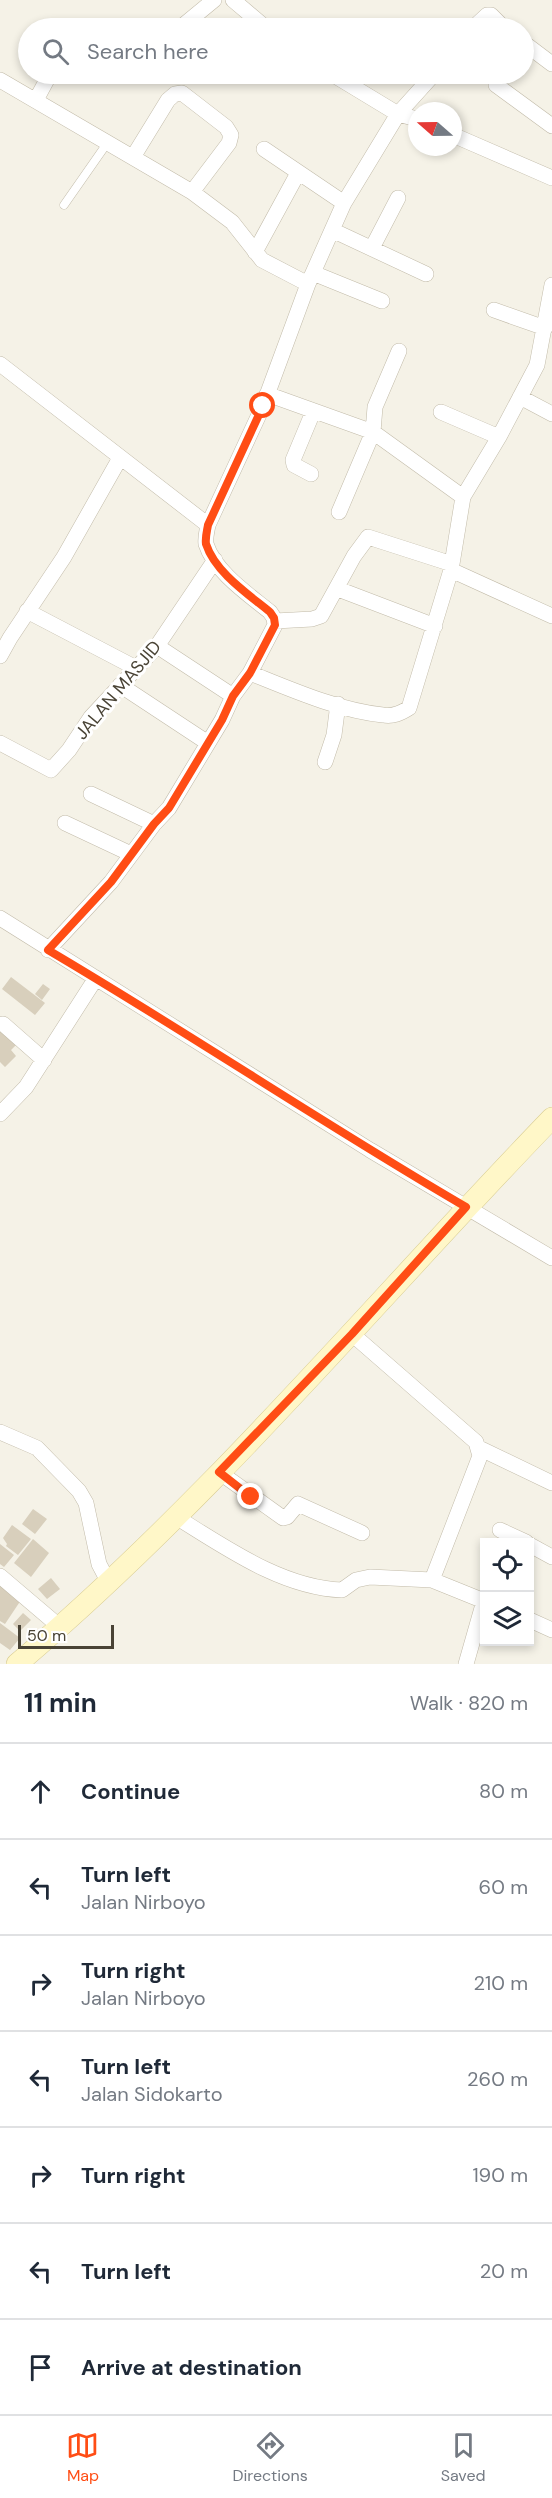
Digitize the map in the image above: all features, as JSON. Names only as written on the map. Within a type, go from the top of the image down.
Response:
[{"type":"main road","points":[[17,1664],[109,1583],[176,1518],[352,1334],[466,1207],[552,1118]]},
{"type":"street","points":[[192,18],[214,0]]},
{"type":"street","points":[[233,0],[254,18]]},
{"type":"street","points":[[534,50],[552,64]]},
{"type":"street","points":[[0,80],[192,192],[232,222],[255,252],[276,269],[382,301]]},
{"type":"street","points":[[36,100],[45,84]]},
{"type":"street","points":[[348,84],[398,114],[408,117]]},
{"type":"street","points":[[48,950],[111,882],[154,824],[169,808],[222,720],[233,696],[250,673],[275,625],[270,612],[228,575],[215,560],[206,542],[208,525],[240,459],[310,279],[344,202],[398,114],[425,84]]},
{"type":"street","points":[[496,85],[552,126]]},
{"type":"street","points":[[133,157],[168,100],[175,94],[183,93],[226,127],[231,135],[229,143],[192,192]]},
{"type":"street","points":[[462,139],[552,178]]},
{"type":"street","points":[[264,149],[344,202]]},
{"type":"street","points":[[255,252],[298,173]]},
{"type":"street","points":[[372,248],[398,198]]},
{"type":"street","points":[[332,230],[426,274]]},
{"type":"street","points":[[250,673],[311,697],[384,716],[399,714],[409,708],[452,567],[463,497],[499,437],[537,365],[548,322],[552,285]]},
{"type":"street","points":[[494,310],[548,322]]},
{"type":"street","points":[[339,512],[373,432],[375,407],[399,351]]},
{"type":"street","points":[[0,364],[208,525]]},
{"type":"street","points":[[267,394],[373,432],[463,497]]},
{"type":"street","points":[[520,397],[552,414]]},
{"type":"street","points":[[311,474],[294,465],[293,460],[313,412]]},
{"type":"street","points":[[441,412],[499,437]]},
{"type":"street","points":[[0,656],[64,557],[120,458]]},
{"type":"street","points":[[275,621],[312,619],[321,616],[364,541],[452,567],[552,616]]},
{"type":"street","name":"JALAN MASJID","points":[[0,743],[51,770],[69,750],[91,717],[157,646],[215,560]]},
{"type":"street","points":[[338,589],[435,626]]},
{"type":"street","points":[[27,611],[136,668]]},
{"type":"street","points":[[157,646],[233,696]]},
{"type":"street","points":[[120,685],[208,743]]},
{"type":"street","points":[[325,762],[334,735],[338,704]]},
{"type":"street","points":[[91,794],[154,824]]},
{"type":"street","points":[[65,824],[131,854]]},
{"type":"street","points":[[0,918],[370,1150],[552,1258]]},
{"type":"street","points":[[0,1114],[26,1088],[96,978]]},
{"type":"street","points":[[3,1024],[44,1060]]},
{"type":"street","points":[[352,1334],[476,1442],[479,1448],[480,1456],[432,1580]]},
{"type":"street","points":[[0,1432],[37,1448],[79,1491],[86,1503],[99,1564],[109,1583]]},
{"type":"street","points":[[479,1448],[552,1483]]},
{"type":"street","points":[[219,1472],[283,1518],[287,1517],[298,1504],[362,1533]]},
{"type":"street","points":[[176,1518],[260,1568],[333,1590],[342,1590],[356,1580],[370,1577],[432,1580],[480,1599]]},
{"type":"street","points":[[500,1530],[516,1538]]},
{"type":"street","points":[[534,1547],[552,1557]]},
{"type":"street","points":[[0,1576],[60,1627]]},
{"type":"street","points":[[466,1664],[480,1615]]},
{"type":"street","points":[[534,1622],[552,1629]]},
{"type":"lane","points":[[64,205],[108,142]]},
{"type":"building","points":[[11,977],[45,1003],[35,1015],[2,989]]},
{"type":"building","points":[[43,984],[50,989],[42,1000],[35,994]]},
{"type":"building","points":[[0,1029],[16,1045],[11,1050],[16,1056],[5,1067],[0,1062]]},
{"type":"building","points":[[33,1509],[47,1519],[35,1534],[22,1524]]},
{"type":"building","points":[[12,1525],[31,1539],[18,1555],[6,1546],[3,1538]]},
{"type":"building","points":[[33,1539],[49,1553],[31,1577],[14,1563]]},
{"type":"building","points":[[0,1544],[14,1555],[4,1567],[0,1564]]},
{"type":"building","points":[[51,1578],[60,1589],[47,1599],[38,1589]]},
{"type":"building","points":[[0,1584],[23,1597],[5,1624],[0,1621]]},
{"type":"building","points":[[23,1613],[31,1620],[20,1631],[13,1624]]},
{"type":"building","points":[[0,1623],[20,1638],[10,1650],[0,1643]]},
{"type":"route","points":[[251,1497],[219,1472],[352,1334],[466,1207],[370,1150],[133,1000],[48,950],[111,882],[154,824],[169,808],[222,720],[233,696],[250,673],[275,625],[270,612],[247,593],[215,560],[206,542],[208,525],[229,484],[263,406]]}]
